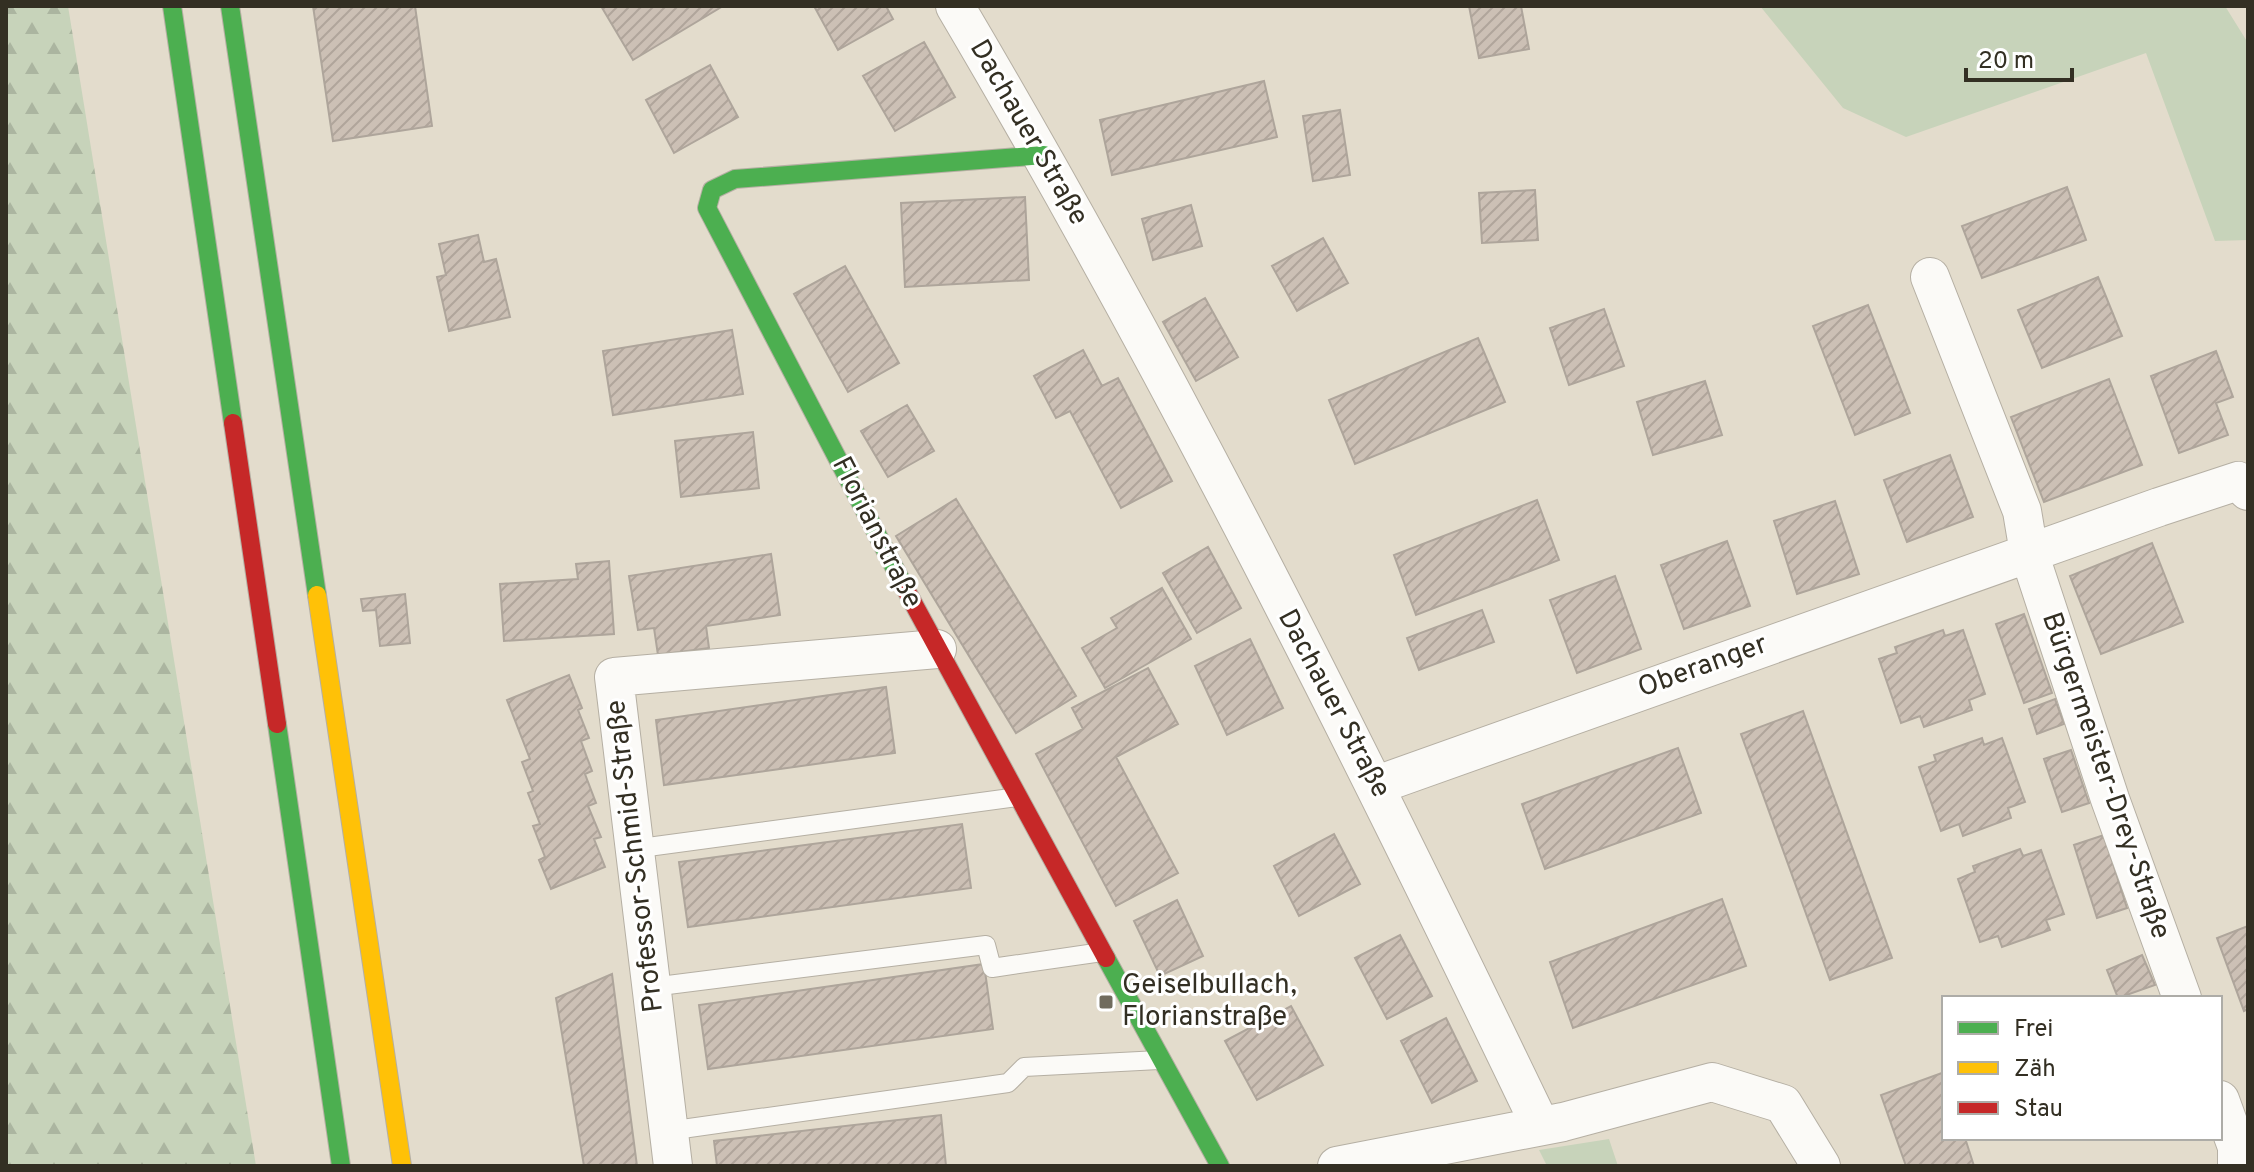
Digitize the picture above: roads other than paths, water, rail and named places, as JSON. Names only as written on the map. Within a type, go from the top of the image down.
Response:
[{"type":"main road","points":[[172,6],[341,1166]]},
{"type":"main road","points":[[230,6],[402,1166]]},
{"type":"main road","name":"Florianstraße","points":[[1044,155],[735,179],[712,190],[707,208],[937,649],[1220,1166]]},
{"type":"street","name":"Dachauer Straße","points":[[955,6],[1044,155],[1377,785],[1540,1125]]},
{"type":"street","points":[[1930,277],[2022,511],[2029,553]]},
{"type":"street","name":"Oberanger","points":[[1377,785],[2238,481],[2248,491]]},
{"type":"street","name":"Bürgermeister-Drey-Straße","points":[[2029,553],[2110,799],[2181,996]]},
{"type":"street","name":"Professor-Schmid-Straße","points":[[670,1148],[614,677],[937,649]]},
{"type":"street","points":[[1337,1166],[1540,1125],[1712,1082],[1783,1104],[1821,1166]]},
{"type":"street","points":[[2222,1106],[2237,1147],[2237,1166]]},
{"type":"lane","points":[[633,849],[1018,797]]},
{"type":"lane","points":[[652,987],[986,945],[992,968],[1102,952]]},
{"type":"lane","points":[[670,1148],[1008,1083],[1024,1067],[1162,1059]]},
{"type":"place","name":"Geiselbullach, Florianstraße","points":[[1106,1002]]}]
